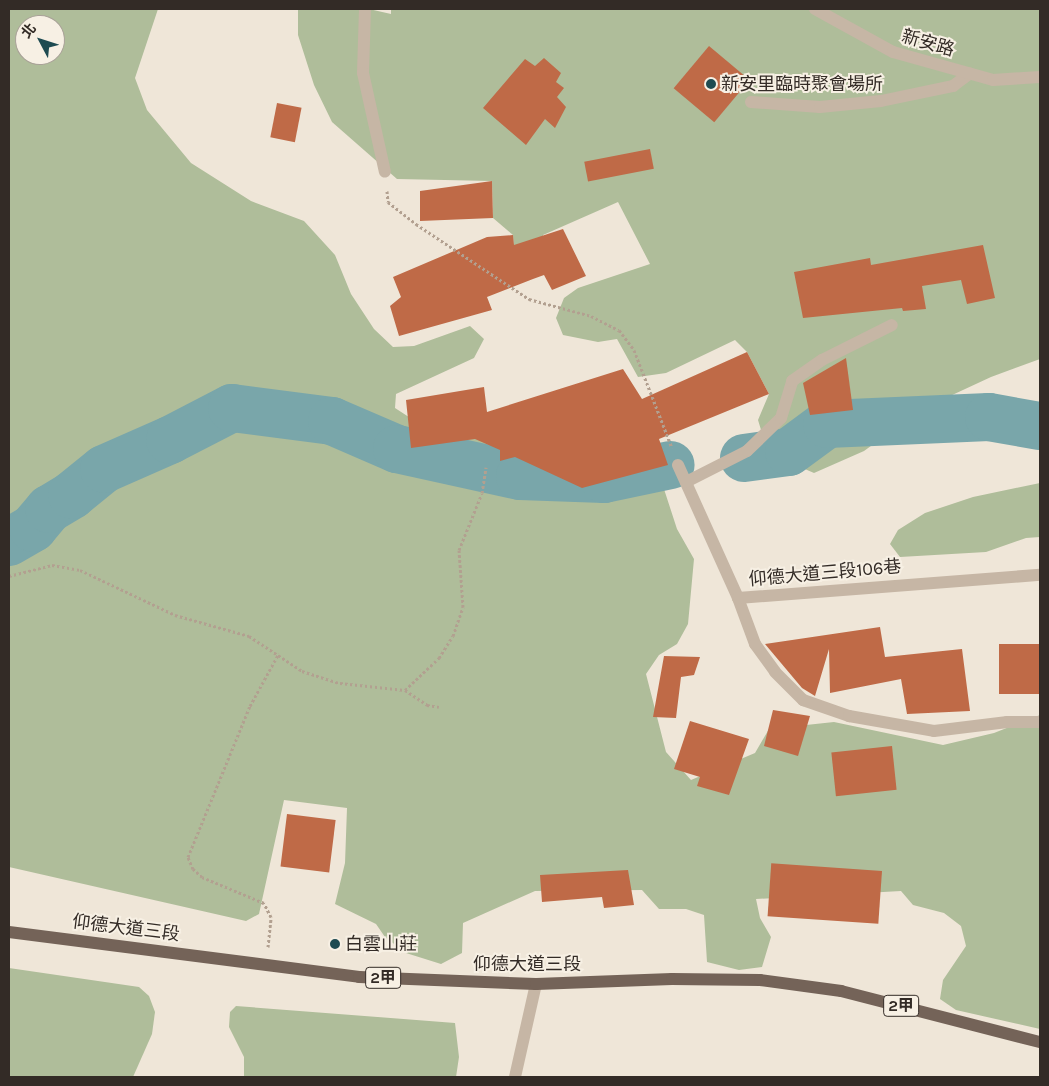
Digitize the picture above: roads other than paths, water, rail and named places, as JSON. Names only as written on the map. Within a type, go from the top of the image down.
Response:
[{"type":"main road","name":"仰德大道三段","points":[[9,932],[359,977],[536,984],[672,979],[760,980],[841,991],[1040,1042]]},
{"type":"street","points":[[365,9],[363,73],[384,172]]},
{"type":"street","name":"新安路","points":[[815,9],[893,52],[993,80],[1040,77]]},
{"type":"street","points":[[751,102],[820,107],[881,101],[953,86],[970,73]]},
{"type":"street","points":[[686,482],[748,451],[780,418],[792,381],[822,360],[892,326]]},
{"type":"street","points":[[678,465],[738,598]]},
{"type":"street","name":"仰德大道三段106巷","points":[[1040,576],[738,598],[755,644],[775,672],[803,700],[849,716],[934,731],[1007,722],[1040,722]]},
{"type":"street","points":[[515,1077],[536,984]]},
{"type":"waterway","points":[[9,542],[33,528],[49,509],[72,495],[104,469],[170,440],[232,408],[332,421],[397,449],[520,476],[604,479],[671,465]]},
{"type":"waterway","points":[[744,458],[789,452],[827,424],[989,417],[1040,426]]},
{"type":"place","name":"新安里臨時聚會場所","points":[[711,84]]},
{"type":"place","name":"白雲山莊","points":[[335,944]]}]
